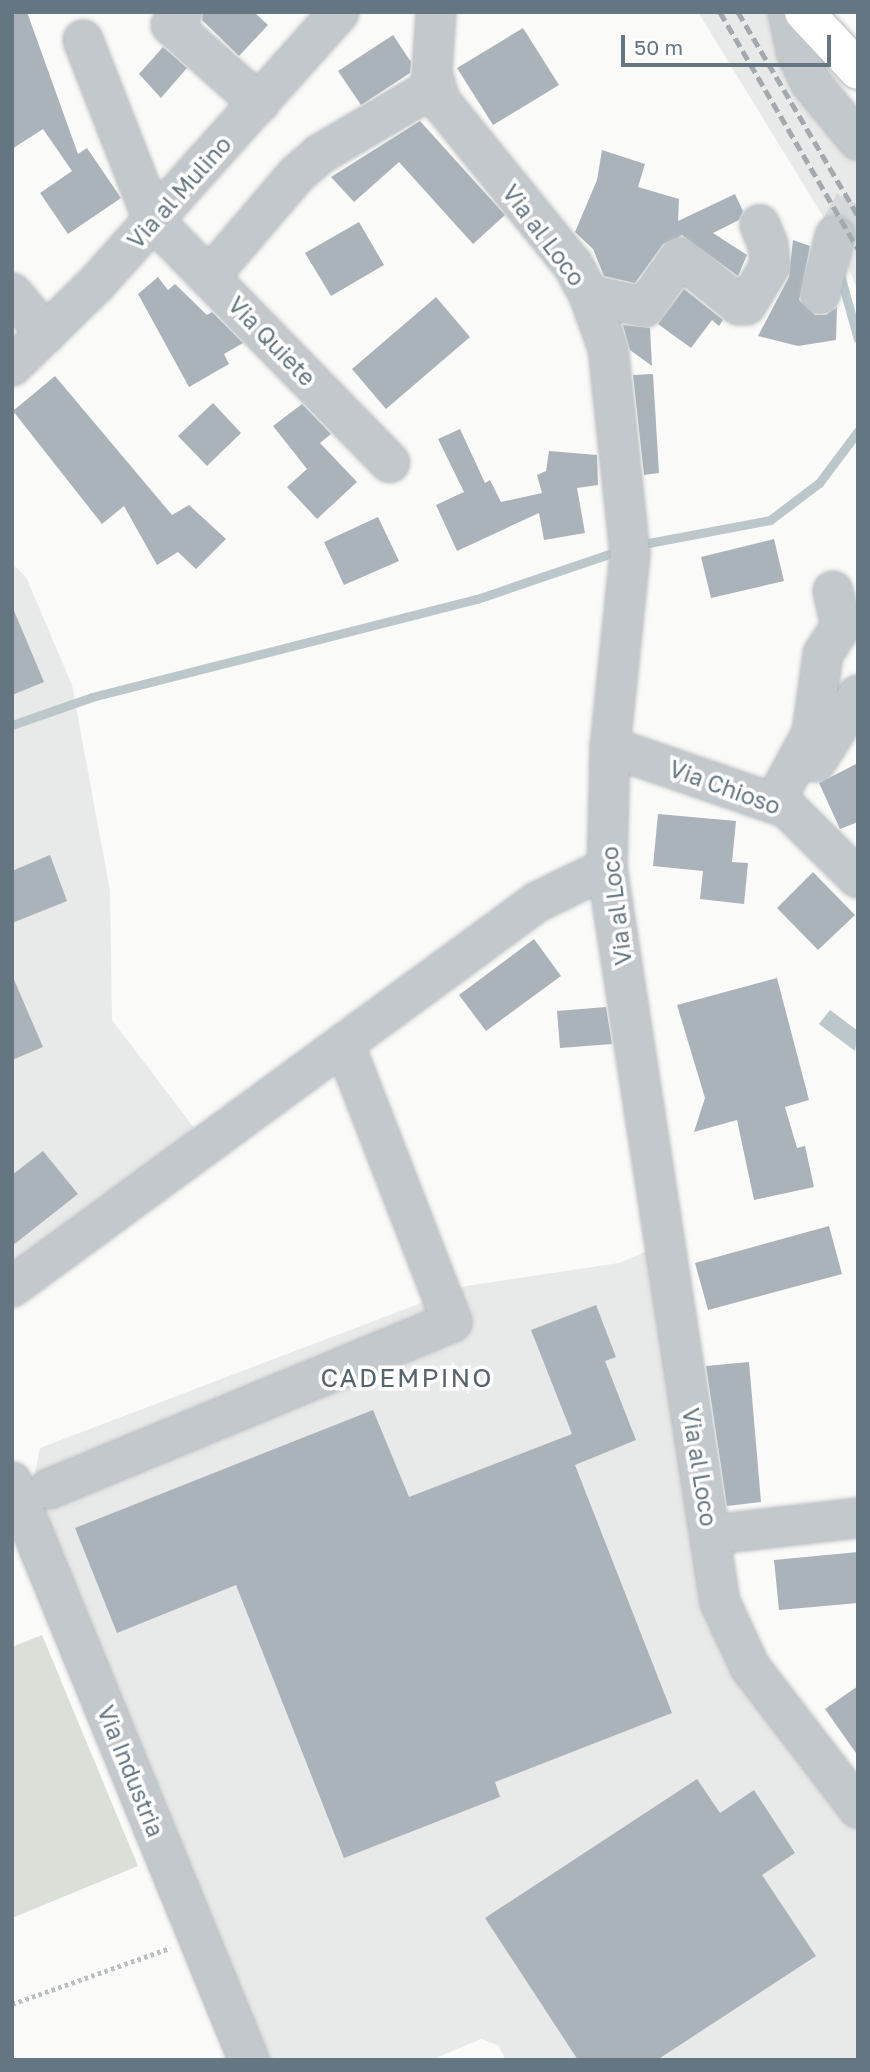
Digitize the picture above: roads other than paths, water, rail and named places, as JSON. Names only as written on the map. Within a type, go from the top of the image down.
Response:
[{"type":"main road","points":[[804,12],[858,70]]},
{"type":"street","points":[[181,12],[172,26],[259,103]]},
{"type":"street","name":"Via al Mulino","points":[[12,366],[46,334],[153,220],[339,12]]},
{"type":"street","points":[[210,276],[296,175],[320,154],[434,87],[436,12]]},
{"type":"street","points":[[788,12],[796,51],[811,83],[858,140]]},
{"type":"street","points":[[83,40],[153,220]]},
{"type":"street","name":"Via al Loco","points":[[434,87],[451,118],[573,265],[589,295],[608,348],[630,545],[610,747],[607,869],[720,1602],[750,1667],[854,1797]]},
{"type":"street","name":"Via Quiete","points":[[153,220],[390,463]]},
{"type":"street","points":[[589,295],[645,307],[680,257],[739,305],[746,304],[770,267],[768,245],[760,225]]},
{"type":"street","points":[[820,294],[835,236]]},
{"type":"street","points":[[12,293],[46,334]]},
{"type":"street","points":[[780,806],[812,733],[823,654],[841,626],[833,591]]},
{"type":"street","points":[[780,806],[858,695]]},
{"type":"street","name":"Via Chioso","points":[[610,747],[780,806],[858,878]]},
{"type":"street","points":[[12,1287],[537,902],[607,869]]},
{"type":"street","points":[[49,1489],[452,1322],[344,1044]]},
{"type":"street","name":"Via Industria","points":[[12,1482],[249,2060]]},
{"type":"street","points":[[710,1535],[858,1518]]},
{"type":"waterway","points":[[840,275],[858,339]]},
{"type":"waterway","points":[[638,545],[770,520],[819,483],[858,431]]},
{"type":"waterway","points":[[12,725],[92,697],[477,599],[621,550]]},
{"type":"tunnel","points":[[835,236],[858,195]]},
{"type":"railway","points":[[720,12],[858,249]]},
{"type":"railway","points":[[738,12],[858,216]]},
{"type":"district","name":"CADEMPINO","points":[[407,1378]]}]
